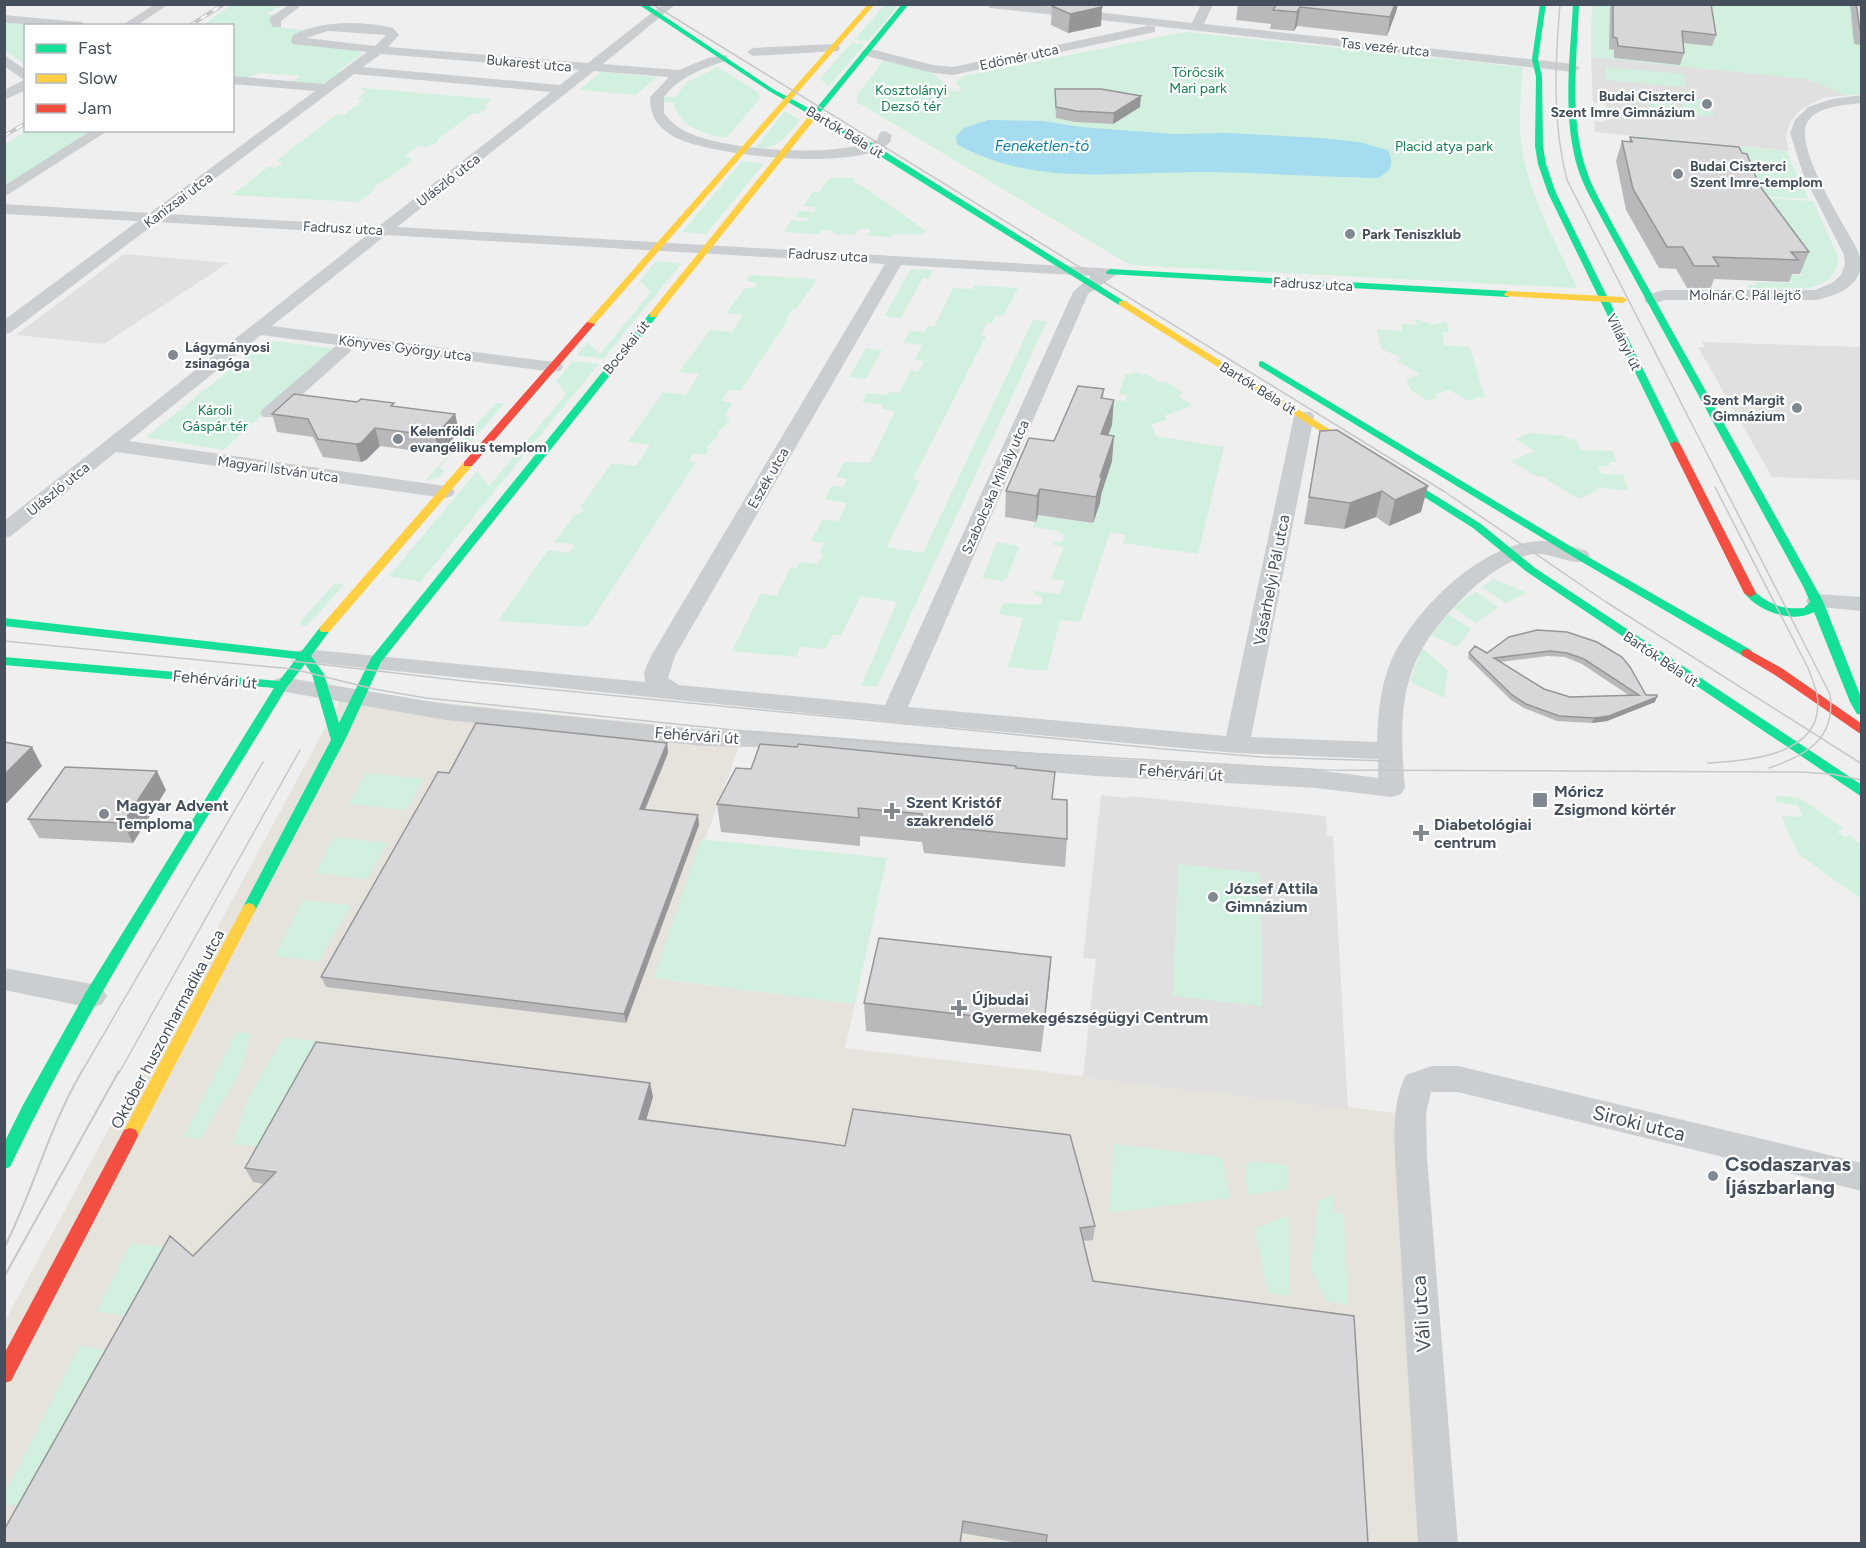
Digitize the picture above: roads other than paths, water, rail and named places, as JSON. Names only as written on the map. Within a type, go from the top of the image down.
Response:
[{"type":"main road","name":"Bartók Béla út","points":[[641,4],[667,7],[683,13]]},
{"type":"main road","name":"Bocskai út","points":[[358,699],[375,662],[815,113],[834,48],[872,4]]},
{"type":"main road","name":"Bocskai út","points":[[305,656],[332,620],[787,98],[819,94],[867,52],[906,4]]},
{"type":"main road","name":"Villányi út","points":[[1543,4],[1537,38],[1536,64],[1539,77],[1538,135],[1542,164],[1552,193],[1743,584],[1755,599],[1764,605],[1790,612],[1808,611],[1817,601]]},
{"type":"main road","points":[[1576,4],[1575,129],[1584,172],[1596,200],[1817,601],[1856,702],[1862,711]]},
{"type":"main road","name":"Bartók Béla út","points":[[667,7],[678,28],[722,58],[1068,269],[1477,526],[1512,555],[1702,688],[1862,792]]},
{"type":"main road","points":[[739,43],[770,63]]},
{"type":"main road","name":"Bartók Béla út","points":[[787,73],[819,94]]},
{"type":"main road","points":[[815,113],[806,100],[819,94]]},
{"type":"main road","points":[[1081,254],[1139,290]]},
{"type":"main road","name":"Fadrusz utca","points":[[1110,272],[1604,300],[1652,299]]},
{"type":"main road","name":"Bartók Béla út","points":[[1253,358],[1580,556],[1779,672],[1862,731]]},
{"type":"main road","name":"Fehérvári út","points":[[4,622],[305,656]]},
{"type":"main road","points":[[4,1162],[29,1110],[92,996],[282,685],[305,656],[318,674],[338,740]]},
{"type":"main road","name":"Fehérvári út","points":[[4,661],[282,685]]},
{"type":"main road","name":"Október huszonharmadika utca","points":[[4,1374],[358,699]]},
{"type":"street","points":[[130,24],[164,4]]},
{"type":"street","points":[[277,24],[275,20],[278,17],[298,4]]},
{"type":"street","points":[[990,4],[1172,24]]},
{"type":"street","points":[[1196,27],[1207,4]]},
{"type":"street","name":"Ulászló utca","points":[[257,329],[667,7]]},
{"type":"street","points":[[4,19],[60,24]]},
{"type":"street","name":"Edömér utca","points":[[867,52],[893,56],[943,71],[1172,24]]},
{"type":"street","name":"Tas vezér utca","points":[[1172,24],[1574,68]]},
{"type":"street","name":"Bukarest utca","points":[[378,50],[391,38],[392,33],[383,30],[321,27],[310,30],[297,39],[303,43],[378,50],[681,74]]},
{"type":"street","points":[[638,30],[678,28]]},
{"type":"street","points":[[753,52],[834,48]]},
{"type":"street","points":[[350,70],[378,50]]},
{"type":"street","points":[[722,58],[681,74],[672,80],[657,97],[656,108],[661,120],[674,131],[714,146],[782,154],[813,154],[872,148],[883,142],[885,136]]},
{"type":"street","points":[[4,59],[24,75]]},
{"type":"street","name":"Bukarest utca","points":[[350,70],[564,89]]},
{"type":"street","name":"Kanizsai utca","points":[[4,329],[350,70]]},
{"type":"street","points":[[234,80],[326,88]]},
{"type":"street","points":[[4,96],[24,85]]},
{"type":"street","name":"Molnár C. Pál lejtő","points":[[1652,299],[1664,295],[1816,295],[1835,289],[1848,280],[1854,265],[1852,255],[1811,174],[1797,141],[1797,131],[1803,121],[1817,108],[1827,104],[1862,99]]},
{"type":"street","points":[[4,193],[99,132]]},
{"type":"street","name":"Fadrusz utca","points":[[4,209],[1110,272]]},
{"type":"street","name":"Eszék utca","points":[[673,692],[656,681],[656,672],[663,656],[896,260]]},
{"type":"street","name":"Szabolcska Mihály utca","points":[[893,714],[1081,292],[1110,272]]},
{"type":"street","points":[[112,445],[257,329]]},
{"type":"street","name":"Könyves György utca","points":[[257,329],[554,367]]},
{"type":"street","points":[[270,413],[344,348]]},
{"type":"street","name":"Vásárhelyi Pál utca","points":[[1237,745],[1304,416]]},
{"type":"street","name":"Ulászló utca","points":[[4,532],[112,445]]},
{"type":"street","name":"Magyari István utca","points":[[112,445],[445,492]]},
{"type":"street","points":[[1237,745],[1390,751],[1394,695],[1402,662],[1420,630],[1440,607],[1467,582],[1495,563],[1512,555],[1539,547],[1580,556]]},
{"type":"street","points":[[1817,601],[1862,604]]},
{"type":"street","name":"Fehérvári út","points":[[305,656],[893,714],[1237,745]]},
{"type":"street","name":"Fehérvári út","points":[[282,685],[447,712],[704,738],[758,739],[1079,765],[1316,779],[1392,788],[1390,751]]},
{"type":"street","points":[[4,979],[92,996]]},
{"type":"street","name":"Siroki utca","points":[[1417,1084],[1432,1079],[1458,1078],[1862,1177]]},
{"type":"street","name":"Váli utca","points":[[1417,1084],[1410,1114],[1411,1156],[1438,1544]]},
{"type":"water","name":"Feneketlen-tó","points":[[988,120],[1043,121],[1081,127],[1173,134],[1228,133],[1359,142],[1388,150],[1391,164],[1386,173],[1377,178],[1208,172],[1080,174],[1048,172],[1016,167],[986,158],[957,144],[956,137],[964,128]]},
{"type":"tram line","points":[[652,4],[1445,492],[1606,602],[1809,731]]},
{"type":"tram line","points":[[1560,4],[1556,93],[1559,136],[1567,180],[1830,694],[1831,710],[1828,723],[1820,738]]},
{"type":"tram line","points":[[1715,487],[1808,668],[1817,694],[1817,714],[1809,731]]},
{"type":"tram line","points":[[4,641],[293,669],[374,689],[426,698],[733,730],[960,749],[1325,770],[1801,772],[1831,774],[1862,780]]},
{"type":"tram line","points":[[292,661],[464,681],[1164,749],[1262,757],[1388,761]]},
{"type":"tram line","points":[[1708,763],[1744,760],[1782,751],[1798,742],[1809,731]]},
{"type":"tram line","points":[[1809,731],[1820,738]]},
{"type":"tram line","points":[[1769,768],[1807,751],[1820,738]]},
{"type":"tram line","points":[[1820,738],[1862,764]]},
{"type":"tram line","points":[[119,1073],[300,750]]},
{"type":"tram line","points":[[81,1073],[263,762]]},
{"type":"tram line","points":[[4,1248],[50,1137],[82,1071]]},
{"type":"tram line","points":[[4,1277],[119,1071]]},
{"type":"railway","points":[[192,24],[224,4]]},
{"type":"railway","points":[[4,136],[24,124]]},
{"type":"place","name":"Budai Ciszterci Szent Imre Gimnázium","points":[[1707,104]]},
{"type":"place","name":"Budai Ciszterci Szent Imre-templom","points":[[1678,174]]},
{"type":"place","name":"Park Teniszklub","points":[[1350,234]]},
{"type":"place","name":"Lágymányosi zsinagóga","points":[[173,355]]},
{"type":"place","name":"Szent Margit Gimnázium","points":[[1797,408]]},
{"type":"place","name":"Kelenföldi evangélikus templom","points":[[398,439]]},
{"type":"place","name":"Móricz Zsigmond körtér","points":[[1540,800]]},
{"type":"place","name":"Szent Kristóf szakrendelő","points":[[892,811]]},
{"type":"place","name":"Magyar Advent Temploma","points":[[104,814]]},
{"type":"place","name":"Diabetológiai centrum","points":[[1421,833]]},
{"type":"place","name":"József Attila Gimnázium","points":[[1213,897]]},
{"type":"place","name":"Újbudai Gyermekegészségügyi Centrum","points":[[959,1008]]},
{"type":"place","name":"Csodaszarvas Íjászbarlang","points":[[1713,1176]]},
{"type":"park label","name":"Törőcsik Mari park","points":[[1198,80]]},
{"type":"park label","name":"Kosztolányi Dezső tér","points":[[911,98]]},
{"type":"park label","name":"Placid atya park","points":[[1444,146]]},
{"type":"park label","name":"Károli Gáspár tér","points":[[215,418]]}]
